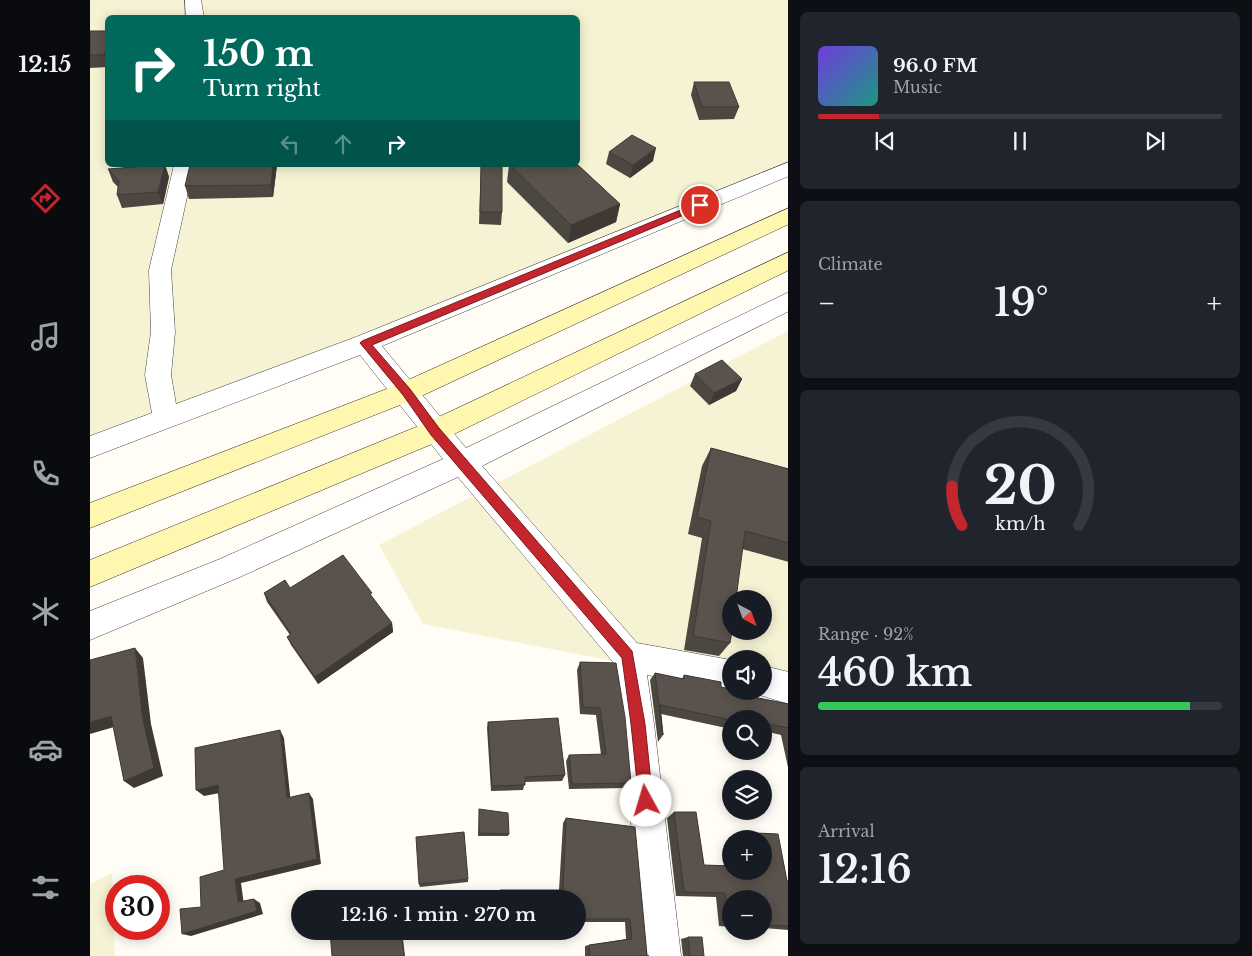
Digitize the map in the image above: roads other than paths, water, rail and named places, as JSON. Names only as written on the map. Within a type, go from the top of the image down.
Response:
[{"type":"main road","points":[[90,516],[406,392],[788,215]]},
{"type":"main road","points":[[90,574],[435,431],[788,260]]},
{"type":"street","points":[[193,0],[195,15]]},
{"type":"street","points":[[166,419],[158,375],[163,332],[160,270],[184,167]]},
{"type":"street","points":[[90,447],[365,343],[788,168]]},
{"type":"street","points":[[90,626],[230,568],[462,463],[788,300]]},
{"type":"street","points":[[365,343],[406,392],[435,431],[628,656],[638,724],[662,956]]},
{"type":"street","points":[[628,656],[722,672]]},
{"type":"street","points":[[772,684],[788,688]]}]
